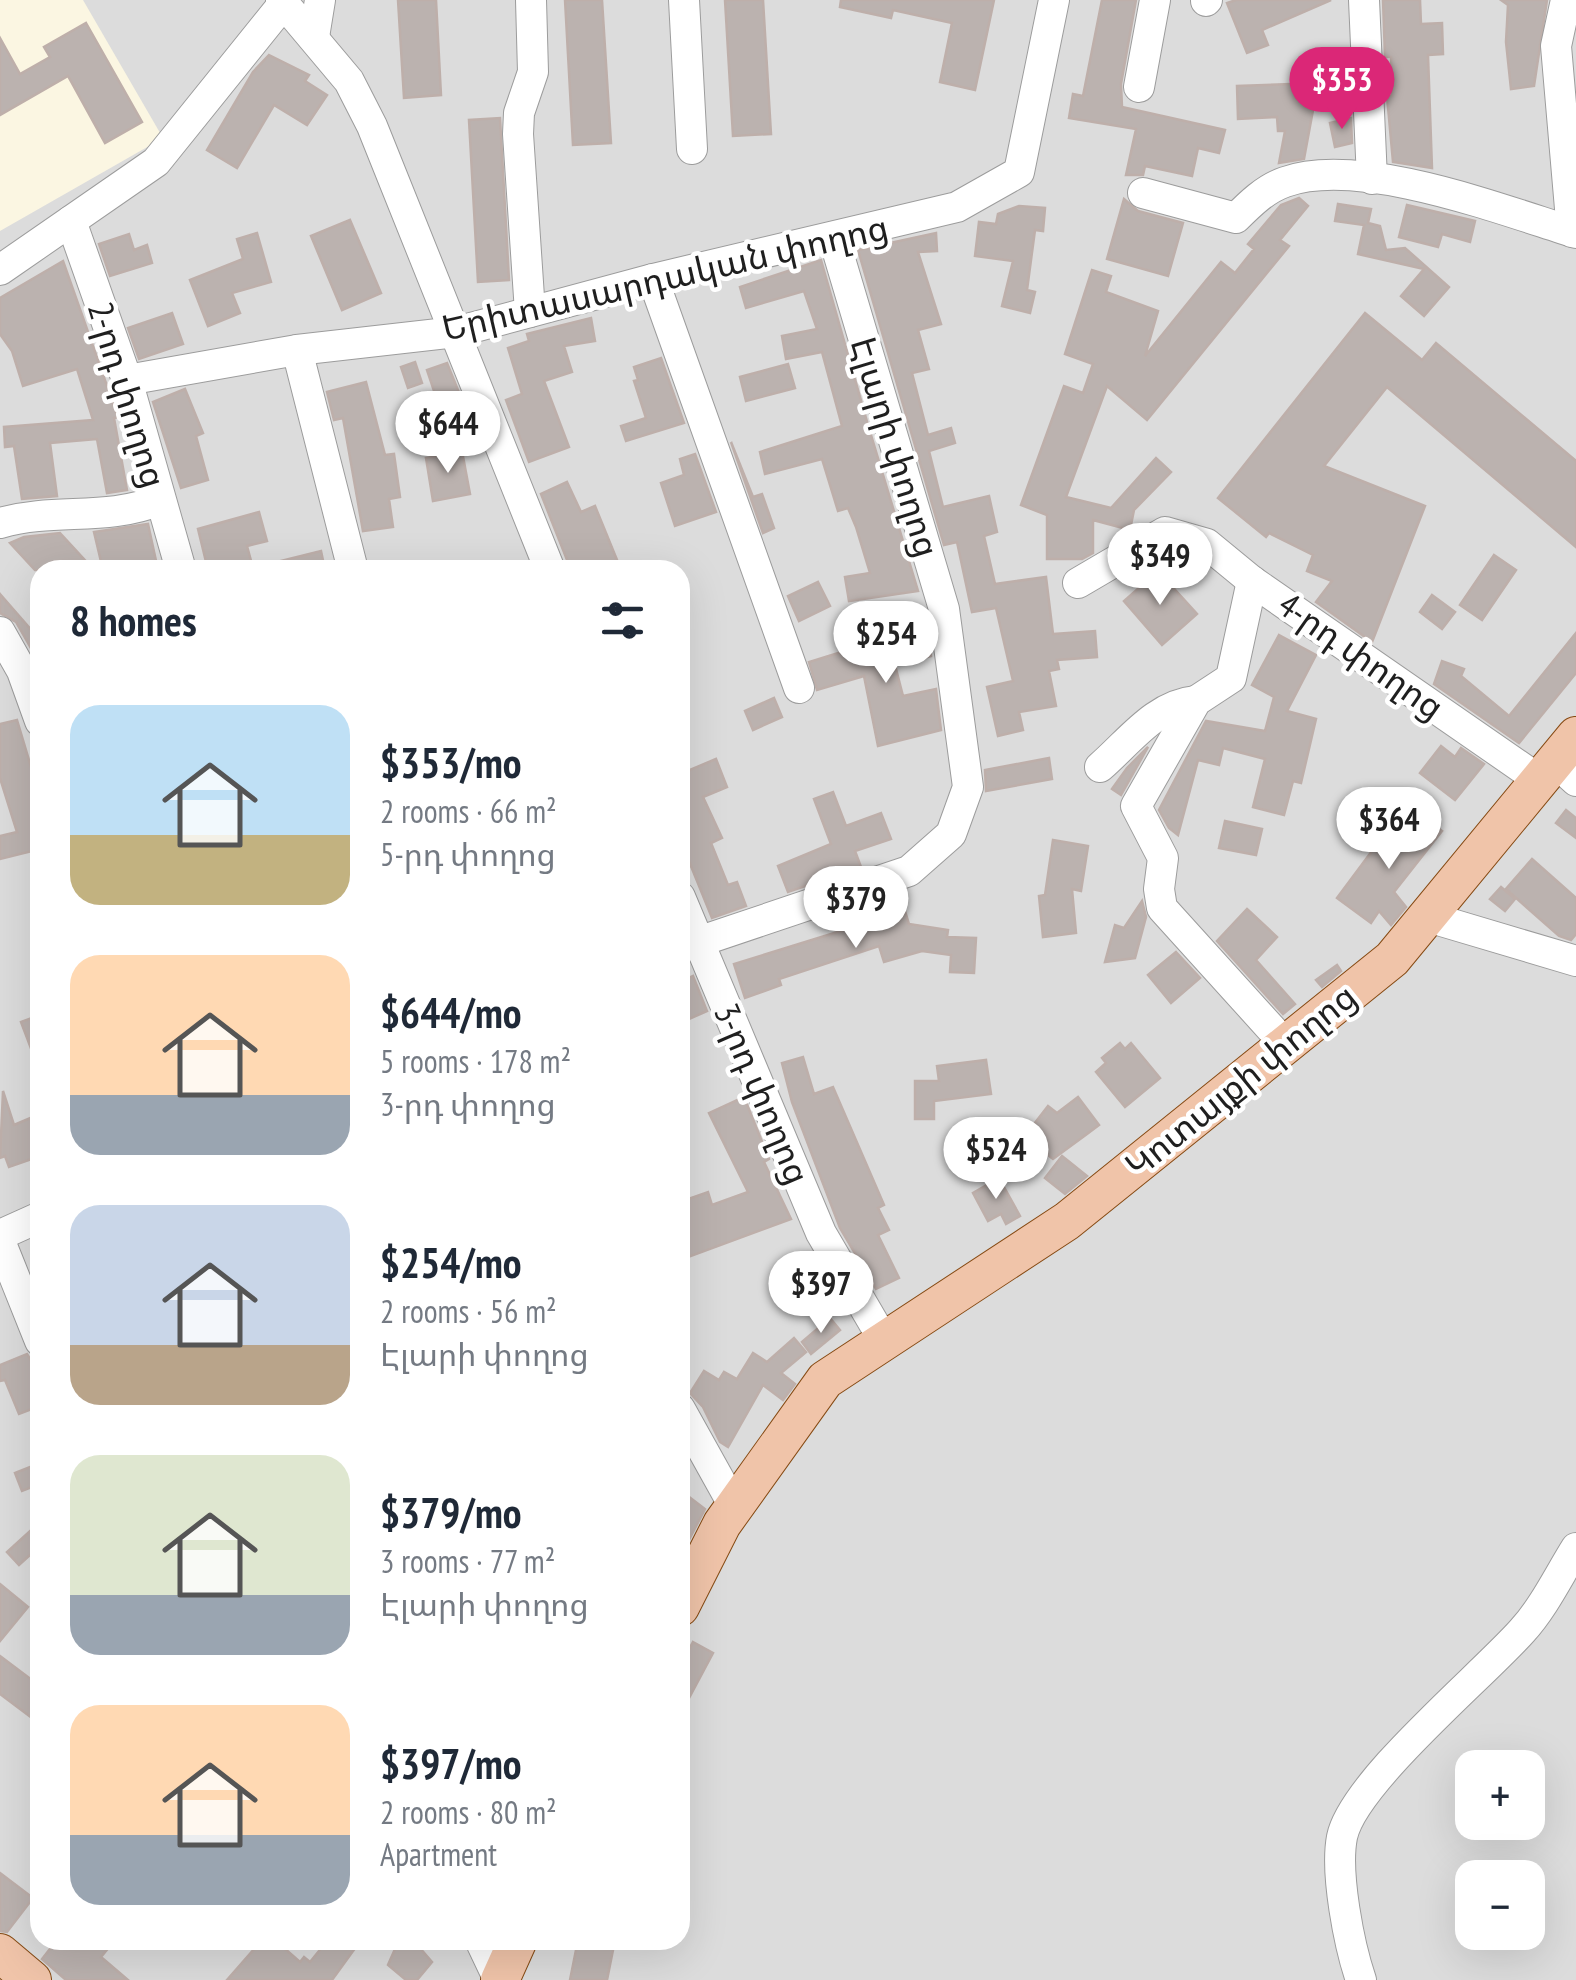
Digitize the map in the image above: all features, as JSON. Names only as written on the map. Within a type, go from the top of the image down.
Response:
[{"type":"main road","name":"Կոտայքի փողոց","points":[[690,1587],[734,1506],[826,1380],[883,1338],[1068,1222],[1392,959],[1561,764]]},
{"type":"main road","points":[[499,1980],[513,1950]]},
{"type":"main road","points":[[0,1953],[32,1980]]},
{"type":"street","points":[[314,36],[320,0]]},
{"type":"street","points":[[530,312],[518,134],[519,113],[534,72],[531,0]]},
{"type":"street","points":[[684,0],[692,149]]},
{"type":"street","name":"Երիտասարդական փողոց","points":[[127,380],[296,350],[456,332],[653,279],[957,208],[1020,172],[1054,0]]},
{"type":"street","points":[[1139,87],[1154,0]]},
{"type":"street","points":[[1364,0],[1372,179]]},
{"type":"street","points":[[1143,193],[1236,218],[1258,196],[1286,181],[1356,174],[1431,190],[1574,233],[1556,46],[1566,0]]},
{"type":"street","points":[[0,270],[156,162],[282,2],[349,82],[372,126],[546,560]]},
{"type":"street","name":"2-րդ փողոց","points":[[71,221],[127,380],[179,560]]},
{"type":"street","name":"Էլարի փողոց","points":[[690,944],[909,871],[952,834],[968,787],[944,610],[834,239]]},
{"type":"street","points":[[653,279],[800,688]]},
{"type":"street","points":[[296,350],[350,560]]},
{"type":"street","points":[[0,523],[36,513],[126,513],[160,500]]},
{"type":"street","name":"4-րդ փողոց","points":[[1078,582],[1165,532],[1207,544],[1252,580],[1561,764]]},
{"type":"street","points":[[1100,768],[1156,715],[1174,704],[1196,701],[1231,678],[1252,580]]},
{"type":"street","points":[[0,632],[30,693]]},
{"type":"street","points":[[1196,701],[1136,806],[1163,858],[1160,901],[1171,919],[1286,1045]]},
{"type":"street","points":[[1428,917],[1576,962]]},
{"type":"street","name":"3-րդ փողոց","points":[[690,946],[822,1233],[883,1338]]},
{"type":"street","points":[[30,1222],[0,1238],[30,1315]]},
{"type":"street","points":[[690,1427],[734,1506]]},
{"type":"street","points":[[1361,1980],[1342,1879],[1342,1835],[1362,1797],[1394,1758],[1526,1627],[1576,1548]]},
{"type":"street","points":[[485,1950],[499,1980]]},
{"type":"shaded area","points":[[0,0],[1576,0],[1576,1980],[0,1980]]},
{"type":"shaded area","points":[[0,0],[83,0],[163,138],[0,231]]},
{"type":"building","points":[[398,0],[436,0],[441,95],[404,98]]},
{"type":"building","points":[[565,0],[602,0],[611,143],[573,145]]},
{"type":"building","points":[[725,0],[763,0],[771,134],[733,136]]},
{"type":"building","points":[[841,0],[994,0],[975,90],[940,82],[952,23],[893,10],[891,18],[840,7]]},
{"type":"building","points":[[1102,0],[1136,0],[1121,84],[1122,107],[1225,130],[1219,153],[1198,148],[1192,176],[1145,166],[1143,175],[1126,175],[1136,129],[1069,118],[1073,94],[1083,96]]},
{"type":"building","points":[[1331,0],[1262,30],[1268,45],[1247,53],[1227,3]]},
{"type":"building","points":[[1383,0],[1420,0],[1421,24],[1442,23],[1443,54],[1428,55],[1432,168],[1393,162],[1387,96],[1392,96],[1391,57],[1385,57]]},
{"type":"building","points":[[1501,0],[1547,0],[1534,86],[1511,89],[1506,42],[1508,5]]},
{"type":"building","points":[[86,23],[142,122],[105,143],[68,76],[0,115],[0,38],[20,74],[50,57],[44,47]]},
{"type":"building","points":[[269,55],[309,75],[305,81],[327,95],[307,125],[274,105],[237,168],[207,150],[253,72]]},
{"type":"building","points":[[1318,83],[1304,159],[1279,163],[1285,131],[1278,131],[1277,117],[1238,119],[1237,86]]},
{"type":"building","points":[[500,118],[509,280],[478,282],[469,120]]},
{"type":"building","points":[[1351,118],[1352,143],[1335,147],[1330,123]]},
{"type":"building","points":[[1299,198],[1308,206],[1280,240],[1289,246],[1147,420],[1107,386],[1066,497],[1111,508],[1156,458],[1171,472],[1134,510],[1130,530],[1093,520],[1093,553],[1082,559],[1047,559],[1047,515],[1021,505],[1064,386],[1083,393],[1093,364],[1065,354],[1092,270],[1111,276],[1106,292],[1158,311],[1145,356],[1221,262],[1235,273],[1254,249],[1248,244],[1281,205]]},
{"type":"building","points":[[1124,199],[1138,211],[1183,223],[1168,276],[1107,259]]},
{"type":"building","points":[[1338,204],[1371,209],[1368,223],[1380,226],[1386,250],[1405,248],[1449,287],[1424,316],[1401,296],[1424,269],[1358,254],[1364,225],[1335,221]]},
{"type":"building","points":[[1407,205],[1475,221],[1470,242],[1442,234],[1438,247],[1399,237]]},
{"type":"building","points":[[1019,206],[1045,208],[1043,231],[1035,230],[1027,290],[1035,292],[1030,313],[1002,306],[1013,261],[975,256],[979,222],[996,224],[998,214]]},
{"type":"building","points":[[350,220],[381,293],[342,310],[311,236]]},
{"type":"building","points":[[257,233],[271,282],[232,293],[240,313],[208,326],[190,280],[243,259],[237,239]]},
{"type":"building","points":[[936,233],[937,251],[918,252],[941,324],[918,330],[929,369],[912,373],[928,435],[951,428],[955,443],[929,451],[943,507],[989,496],[997,532],[984,536],[995,584],[1046,577],[1053,634],[1095,631],[1097,657],[1057,660],[1059,669],[1049,671],[1056,706],[1019,712],[1023,730],[998,736],[987,687],[1013,681],[996,608],[972,612],[957,542],[944,545],[858,250]]},
{"type":"building","points":[[129,234],[134,250],[147,245],[152,263],[110,276],[99,244]]},
{"type":"building","points":[[821,260],[918,591],[849,601],[845,577],[870,573],[848,508],[838,511],[822,459],[765,474],[760,452],[842,426],[822,352],[786,359],[782,336],[817,329],[804,291],[746,308],[740,287]]},
{"type":"building","points":[[63,261],[118,417],[114,418],[127,490],[107,493],[97,439],[50,443],[57,496],[22,499],[14,446],[5,447],[4,427],[93,420],[77,369],[23,386],[12,351],[0,334],[0,298]]},
{"type":"building","points":[[172,313],[183,344],[139,359],[128,328]]},
{"type":"building","points":[[1365,313],[1422,360],[1436,343],[1576,461],[1576,547],[1387,387],[1324,466],[1425,506],[1372,642],[1316,602],[1332,581],[1307,571],[1313,555],[1269,533],[1266,537],[1218,498]]},
{"type":"building","points":[[591,318],[595,341],[564,346],[572,372],[544,381],[569,447],[529,462],[506,400],[522,394],[508,348],[529,341],[527,334]]},
{"type":"building","points":[[661,358],[684,423],[626,441],[621,426],[646,418],[634,381],[638,380],[634,367]]},
{"type":"building","points":[[415,362],[422,383],[408,388],[401,367]]},
{"type":"building","points":[[447,363],[460,395],[438,403],[427,370]]},
{"type":"building","points":[[788,364],[795,388],[746,401],[740,377]]},
{"type":"building","points":[[366,382],[385,455],[394,454],[400,497],[389,499],[393,527],[363,531],[343,418],[334,420],[327,392]]},
{"type":"building","points":[[185,389],[203,433],[196,436],[208,480],[181,488],[153,402]]},
{"type":"building","points":[[731,442],[753,497],[762,494],[774,528],[763,533]]},
{"type":"building","points":[[462,451],[470,494],[433,501],[426,458]]},
{"type":"building","points":[[695,454],[716,512],[675,526],[661,483],[684,475],[680,459]]},
{"type":"building","points":[[567,482],[581,512],[595,506],[617,560],[567,560],[541,494]]},
{"type":"building","points":[[259,512],[267,541],[247,546],[251,560],[206,560],[198,529]]},
{"type":"building","points":[[148,524],[156,560],[101,560],[94,532]]},
{"type":"building","points":[[60,533],[85,560],[30,560],[30,565],[10,543],[24,537]]},
{"type":"building","points":[[321,551],[323,560],[285,560]]},
{"type":"building","points":[[1494,555],[1516,570],[1482,620],[1460,605]]},
{"type":"building","points":[[1158,571],[1197,614],[1162,645],[1124,601]]},
{"type":"building","points":[[818,582],[830,606],[799,621],[788,596]]},
{"type":"building","points":[[0,594],[30,628],[30,646],[16,622],[0,613]]},
{"type":"building","points":[[1432,595],[1455,612],[1442,629],[1420,612]]},
{"type":"building","points":[[928,631],[931,656],[895,665],[903,696],[936,689],[941,730],[878,746],[864,676],[817,690],[809,662],[851,649],[857,661],[855,648]]},
{"type":"building","points":[[1576,633],[1576,673],[1519,743],[1434,684],[1442,661],[1464,669],[1461,676],[1509,716]]},
{"type":"building","points":[[1279,635],[1316,655],[1287,711],[1316,719],[1301,783],[1293,781],[1284,815],[1253,807],[1265,759],[1223,748],[1219,765],[1198,760],[1178,835],[1159,810],[1206,721],[1265,731],[1274,697],[1252,685]]},
{"type":"building","points":[[774,698],[782,717],[753,730],[745,711]]},
{"type":"building","points":[[17,720],[30,764],[30,852],[0,859],[0,836],[17,832],[0,778],[0,724]]},
{"type":"building","points":[[1441,746],[1455,757],[1461,748],[1484,764],[1455,800],[1420,773]]},
{"type":"building","points":[[1148,747],[1121,795],[1112,789],[1127,768]]},
{"type":"building","points":[[1049,758],[1052,779],[986,791],[985,770]]},
{"type":"building","points":[[716,759],[727,787],[703,797],[722,838],[711,843],[728,885],[737,882],[746,906],[712,918],[690,864],[690,770]]},
{"type":"building","points":[[833,792],[846,826],[881,813],[891,839],[855,851],[861,867],[788,892],[778,866],[831,844],[814,799]]},
{"type":"building","points":[[1566,810],[1576,818],[1576,838],[1556,823]]},
{"type":"building","points":[[1416,812],[1442,831],[1394,892],[1406,907],[1391,925],[1379,911],[1371,923],[1337,898],[1375,847],[1385,854]]},
{"type":"building","points":[[1225,821],[1262,829],[1256,855],[1219,848]]},
{"type":"building","points":[[1053,840],[1088,846],[1081,891],[1072,889],[1076,933],[1043,937],[1039,896],[1045,895]]},
{"type":"building","points":[[1532,859],[1576,898],[1576,934],[1571,940],[1559,936],[1506,889]]},
{"type":"building","points":[[1501,887],[1515,899],[1505,911],[1490,899]]},
{"type":"building","points":[[1142,901],[1146,917],[1135,958],[1105,962],[1115,925],[1124,928]]},
{"type":"building","points":[[1247,909],[1277,937],[1256,960],[1295,1004],[1283,1014],[1217,941]]},
{"type":"building","points":[[905,911],[909,924],[948,930],[947,937],[976,938],[974,973],[950,972],[951,955],[922,951],[884,962],[879,946],[779,979],[781,985],[745,998],[734,964]]},
{"type":"building","points":[[1176,952],[1200,978],[1171,1003],[1148,975]]},
{"type":"building","points":[[1337,965],[1341,971],[1322,987],[1316,980]]},
{"type":"building","points":[[693,976],[707,1011],[690,1019]]},
{"type":"building","points":[[30,1019],[30,1046],[21,1022]]},
{"type":"building","points":[[1120,1043],[1125,1049],[1131,1043],[1160,1078],[1125,1107],[1096,1072],[1106,1063],[1102,1058]]},
{"type":"building","points":[[803,1057],[814,1094],[833,1087],[884,1205],[878,1208],[889,1230],[878,1235],[899,1278],[876,1289],[840,1228],[792,1102],[782,1063]]},
{"type":"building","points":[[986,1060],[991,1094],[934,1101],[934,1119],[915,1119],[915,1081],[939,1081],[937,1066]]},
{"type":"building","points":[[3,1091],[14,1125],[30,1118],[30,1160],[9,1167],[5,1156],[0,1158]]},
{"type":"building","points":[[744,1097],[769,1159],[764,1162],[791,1219],[690,1256],[690,1198],[708,1192],[712,1205],[748,1192],[709,1113]]},
{"type":"building","points":[[1078,1097],[1099,1125],[1087,1134],[1053,1159],[1024,1137],[1048,1106],[1057,1113]]},
{"type":"building","points":[[1062,1156],[1087,1176],[1065,1194],[1045,1178]]},
{"type":"building","points":[[999,1178],[1020,1216],[1006,1224],[1001,1214],[988,1221],[973,1193]]},
{"type":"building","points":[[830,1318],[840,1330],[811,1354],[802,1342]]},
{"type":"building","points":[[794,1338],[806,1352],[781,1373],[795,1384],[783,1400],[763,1385],[728,1447],[720,1442],[703,1407],[690,1393],[704,1371],[719,1380],[724,1372],[737,1379],[753,1353],[767,1362]]},
{"type":"building","points":[[27,1354],[30,1410],[19,1414],[5,1380],[0,1381],[0,1365]]},
{"type":"building","points":[[30,1467],[30,1488],[22,1491],[15,1473]]},
{"type":"building","points":[[690,1498],[705,1509],[690,1538]]},
{"type":"building","points":[[30,1531],[30,1555],[19,1565],[7,1552]]},
{"type":"building","points":[[0,1584],[28,1607],[0,1641]]},
{"type":"building","points":[[693,1642],[713,1653],[690,1696]]},
{"type":"building","points":[[0,1656],[30,1678],[30,1716],[0,1694]]},
{"type":"building","points":[[0,1873],[30,1896],[30,1902],[7,1932],[0,1931]]},
{"type":"building","points":[[49,1950],[107,1950],[101,1957],[128,1980],[66,1980],[42,1959]]},
{"type":"building","points":[[253,1950],[286,1950],[300,1962],[304,1957],[310,1962],[320,1950],[354,1950],[332,1980],[227,1980]]},
{"type":"building","points":[[395,1950],[422,1950],[432,1962],[417,1980],[406,1980],[388,1965]]},
{"type":"building","points":[[576,1950],[613,1950],[607,1980],[570,1980]]}]
